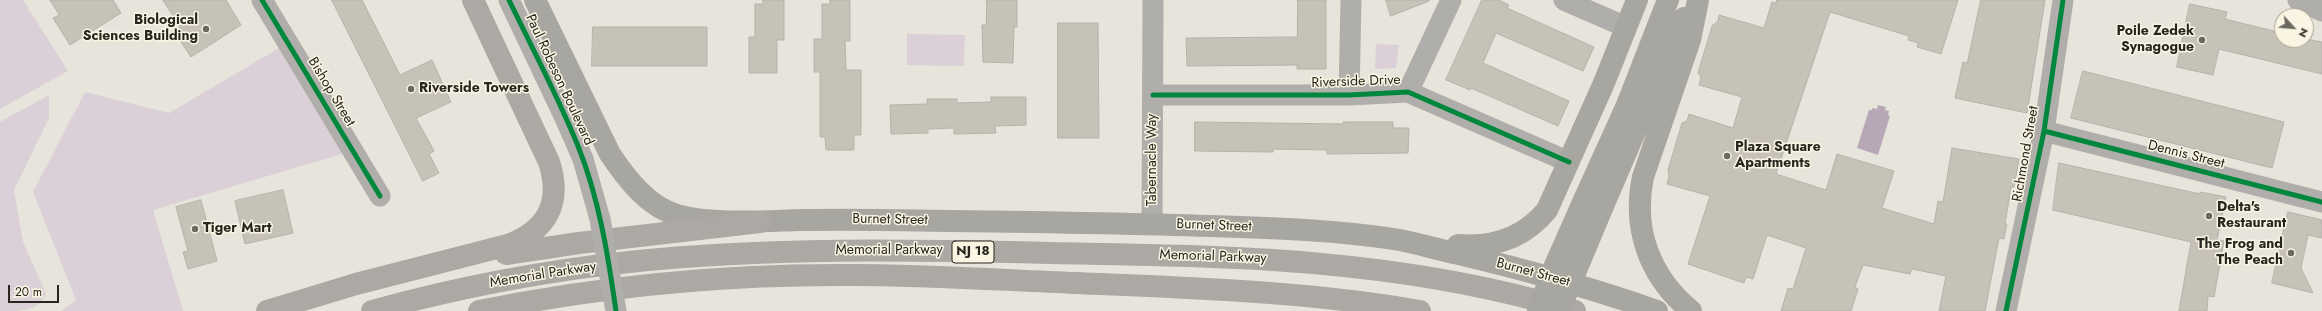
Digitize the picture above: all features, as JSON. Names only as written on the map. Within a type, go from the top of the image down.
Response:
[{"type":"highway","points":[[267,311],[356,284],[455,260],[508,245],[531,235],[547,217],[553,202],[555,187],[552,171],[540,141],[473,0]]},
{"type":"highway","points":[[455,260],[760,222]]},
{"type":"highway","name":"Memorial Parkway","points":[[372,311],[485,284],[621,263],[767,252],[848,251],[1180,255],[1300,261],[1376,268],[1446,280],[1519,295],[1575,311]]},
{"type":"highway","name":"Memorial Parkway","points":[[479,311],[552,298],[640,286],[717,279],[852,275],[1270,292],[1420,311]]},
{"type":"main road","name":"Burnet Street","points":[[535,0],[603,142],[632,183],[654,204],[676,215],[693,218],[760,222],[884,220],[1152,224],[1289,229],[1403,241],[1543,275],[1657,311]]},
{"type":"main road","points":[[1403,241],[1477,246],[1491,245],[1514,238],[1531,227],[1546,210],[1569,162],[1637,0]]},
{"type":"main road","points":[[1558,311],[1593,203],[1630,98],[1668,0]]},
{"type":"main road","points":[[1538,311],[1553,270],[1593,203],[1691,0]]},
{"type":"main road","points":[[1691,311],[1665,285],[1651,262],[1642,239],[1639,201],[1643,178],[1690,40],[1698,0]]},
{"type":"street","name":"Bishop Street","points":[[262,0],[380,196]]},
{"type":"street","name":"Paul Robeson Boulevard","points":[[509,0],[560,105],[583,159],[600,219],[616,311]]},
{"type":"street","name":"Tabernacle Way","points":[[1152,224],[1153,0]]},
{"type":"street","points":[[1349,95],[1351,0]]},
{"type":"street","points":[[1408,92],[1451,0]]},
{"type":"street","points":[[1564,0],[1626,27]]},
{"type":"street","name":"Richmond Street","points":[[2006,311],[2044,131],[2063,0]]},
{"type":"street","points":[[2298,0],[2319,7]]},
{"type":"street","name":"Riverside Drive","points":[[1153,95],[1349,95],[1408,92],[1569,162]]},
{"type":"street","name":"Dennis Street","points":[[2044,131],[2322,202]]},
{"type":"shaded area","points":[[0,0],[23,0],[68,71],[0,109]]},
{"type":"shaded area","points":[[907,34],[965,35],[964,66],[907,65]]},
{"type":"shaded area","points":[[286,44],[352,151],[153,210],[183,311],[62,311],[76,300],[33,192],[85,92],[169,113]]},
{"type":"shaded area","points":[[1376,44],[1399,45],[1396,68],[1375,69]]},
{"type":"shaded area","points":[[49,95],[49,118],[14,190],[23,242],[46,294],[39,304],[29,309],[0,311],[0,122]]},
{"type":"shaded area","points":[[1878,105],[1886,107],[1885,110],[1889,111],[1888,115],[1890,116],[1878,155],[1857,148],[1869,110],[1872,110],[1872,108],[1877,109]]},
{"type":"building","points":[[50,0],[113,0],[121,13],[70,45],[53,18],[59,15]]},
{"type":"building","name":"Biological Sciences Building","points":[[163,0],[226,0],[241,25],[191,57],[174,31],[180,27]]},
{"type":"building","name":"Riverside Towers","points":[[332,0],[362,0],[400,75],[432,60],[451,102],[416,118],[434,151],[429,154],[439,173],[423,181]]},
{"type":"building","points":[[763,0],[784,0],[784,40],[777,40],[777,73],[749,73],[749,37],[755,37],[755,4],[763,4]]},
{"type":"building","points":[[830,0],[850,0],[850,41],[845,41],[846,70],[861,70],[861,135],[854,135],[854,150],[826,150],[825,137],[820,137],[820,72],[814,72],[814,39],[822,39],[822,4],[830,4]]},
{"type":"building","points":[[987,0],[1017,0],[1017,27],[1014,27],[1013,63],[983,62],[982,25],[986,25]]},
{"type":"building","points":[[1298,0],[1326,0],[1326,69],[1297,69],[1297,65],[1187,66],[1186,38],[1297,37]]},
{"type":"building","points":[[1386,0],[1429,0],[1429,1],[1391,16]]},
{"type":"building","points":[[1482,0],[1499,0],[1509,5],[1507,8],[1594,47],[1583,71],[1496,33],[1483,63],[1569,101],[1558,126],[1471,88],[1470,90],[1446,80]]},
{"type":"building","name":"Plaza Square Apartments","points":[[1777,0],[1958,0],[1941,54],[1917,47],[1918,43],[1908,40],[1909,36],[1830,12],[1776,174],[1826,190],[1837,154],[1894,171],[1882,208],[1934,224],[1938,201],[1943,202],[1952,148],[2019,159],[2014,187],[2011,187],[2004,239],[1999,238],[1985,311],[1939,311],[1946,276],[1912,269],[1910,274],[1863,265],[1855,287],[1858,289],[1851,311],[1781,311],[1788,288],[1793,289],[1806,248],[1767,235],[1753,279],[1746,277],[1744,283],[1688,264],[1710,196],[1667,184],[1669,176],[1668,170],[1682,123],[1687,121],[1689,114],[1733,128],[1742,97],[1699,85],[1701,77],[1698,73],[1712,26],[1718,21],[1719,15],[1764,28],[1772,2],[1776,3]]},
{"type":"building","points":[[1981,0],[2045,0],[2027,113],[1955,98],[1963,62],[1967,63]]},
{"type":"building","points":[[2190,4],[2227,12],[2225,19],[2274,31],[2274,48],[2314,48],[2314,40],[2322,42],[2322,74],[2219,49],[2213,75],[2177,67]]},
{"type":"building","points":[[1058,23],[1098,23],[1099,138],[1058,138]]},
{"type":"building","points":[[593,27],[707,27],[707,66],[592,66]]},
{"type":"building","points":[[2083,71],[2284,122],[2272,168],[2071,118]]},
{"type":"building","points":[[991,97],[1026,97],[1026,125],[995,126],[996,133],[954,134],[954,128],[928,129],[928,133],[891,134],[890,105],[927,104],[927,99],[957,99],[957,103],[991,102]]},
{"type":"building","points":[[1195,122],[1344,124],[1343,122],[1393,122],[1393,128],[1409,128],[1408,153],[1327,154],[1327,150],[1273,149],[1273,152],[1195,151]]},
{"type":"building","points":[[2059,163],[2200,194],[2200,192],[2226,197],[2217,240],[2224,241],[2214,297],[2208,296],[2207,311],[2179,311],[2191,242],[2053,210]]},
{"type":"building","points":[[283,190],[293,233],[245,244],[235,201]]},
{"type":"building","name":"Tiger Mart","points":[[201,200],[217,261],[188,269],[183,252],[188,251],[176,207]]},
{"type":"building","name":"The Frog and The Peach","points":[[2288,212],[2322,220],[2322,238],[2308,235],[2301,268],[2313,293],[2272,283]]},
{"type":"cycle path","points":[[262,0],[380,196]]},
{"type":"cycle path","points":[[509,0],[562,109],[578,146],[592,186],[602,227],[616,311]]},
{"type":"cycle path","points":[[2006,311],[2044,131],[2063,0]]},
{"type":"cycle path","points":[[1153,95],[1349,95],[1408,92],[1569,162]]},
{"type":"cycle path","points":[[2044,131],[2322,202]]},
{"type":"place","name":"Biological Sciences Building","points":[[206,29]]},
{"type":"place","name":"Poile Zedek Synagogue","points":[[2202,40]]},
{"type":"place","name":"Riverside Towers","points":[[411,89]]},
{"type":"place","name":"Plaza Square Apartments","points":[[1727,156]]},
{"type":"place","name":"Delta's Restaurant","points":[[2209,216]]},
{"type":"place","name":"Tiger Mart","points":[[195,229]]},
{"type":"place","name":"The Frog and The Peach","points":[[2291,253]]}]
